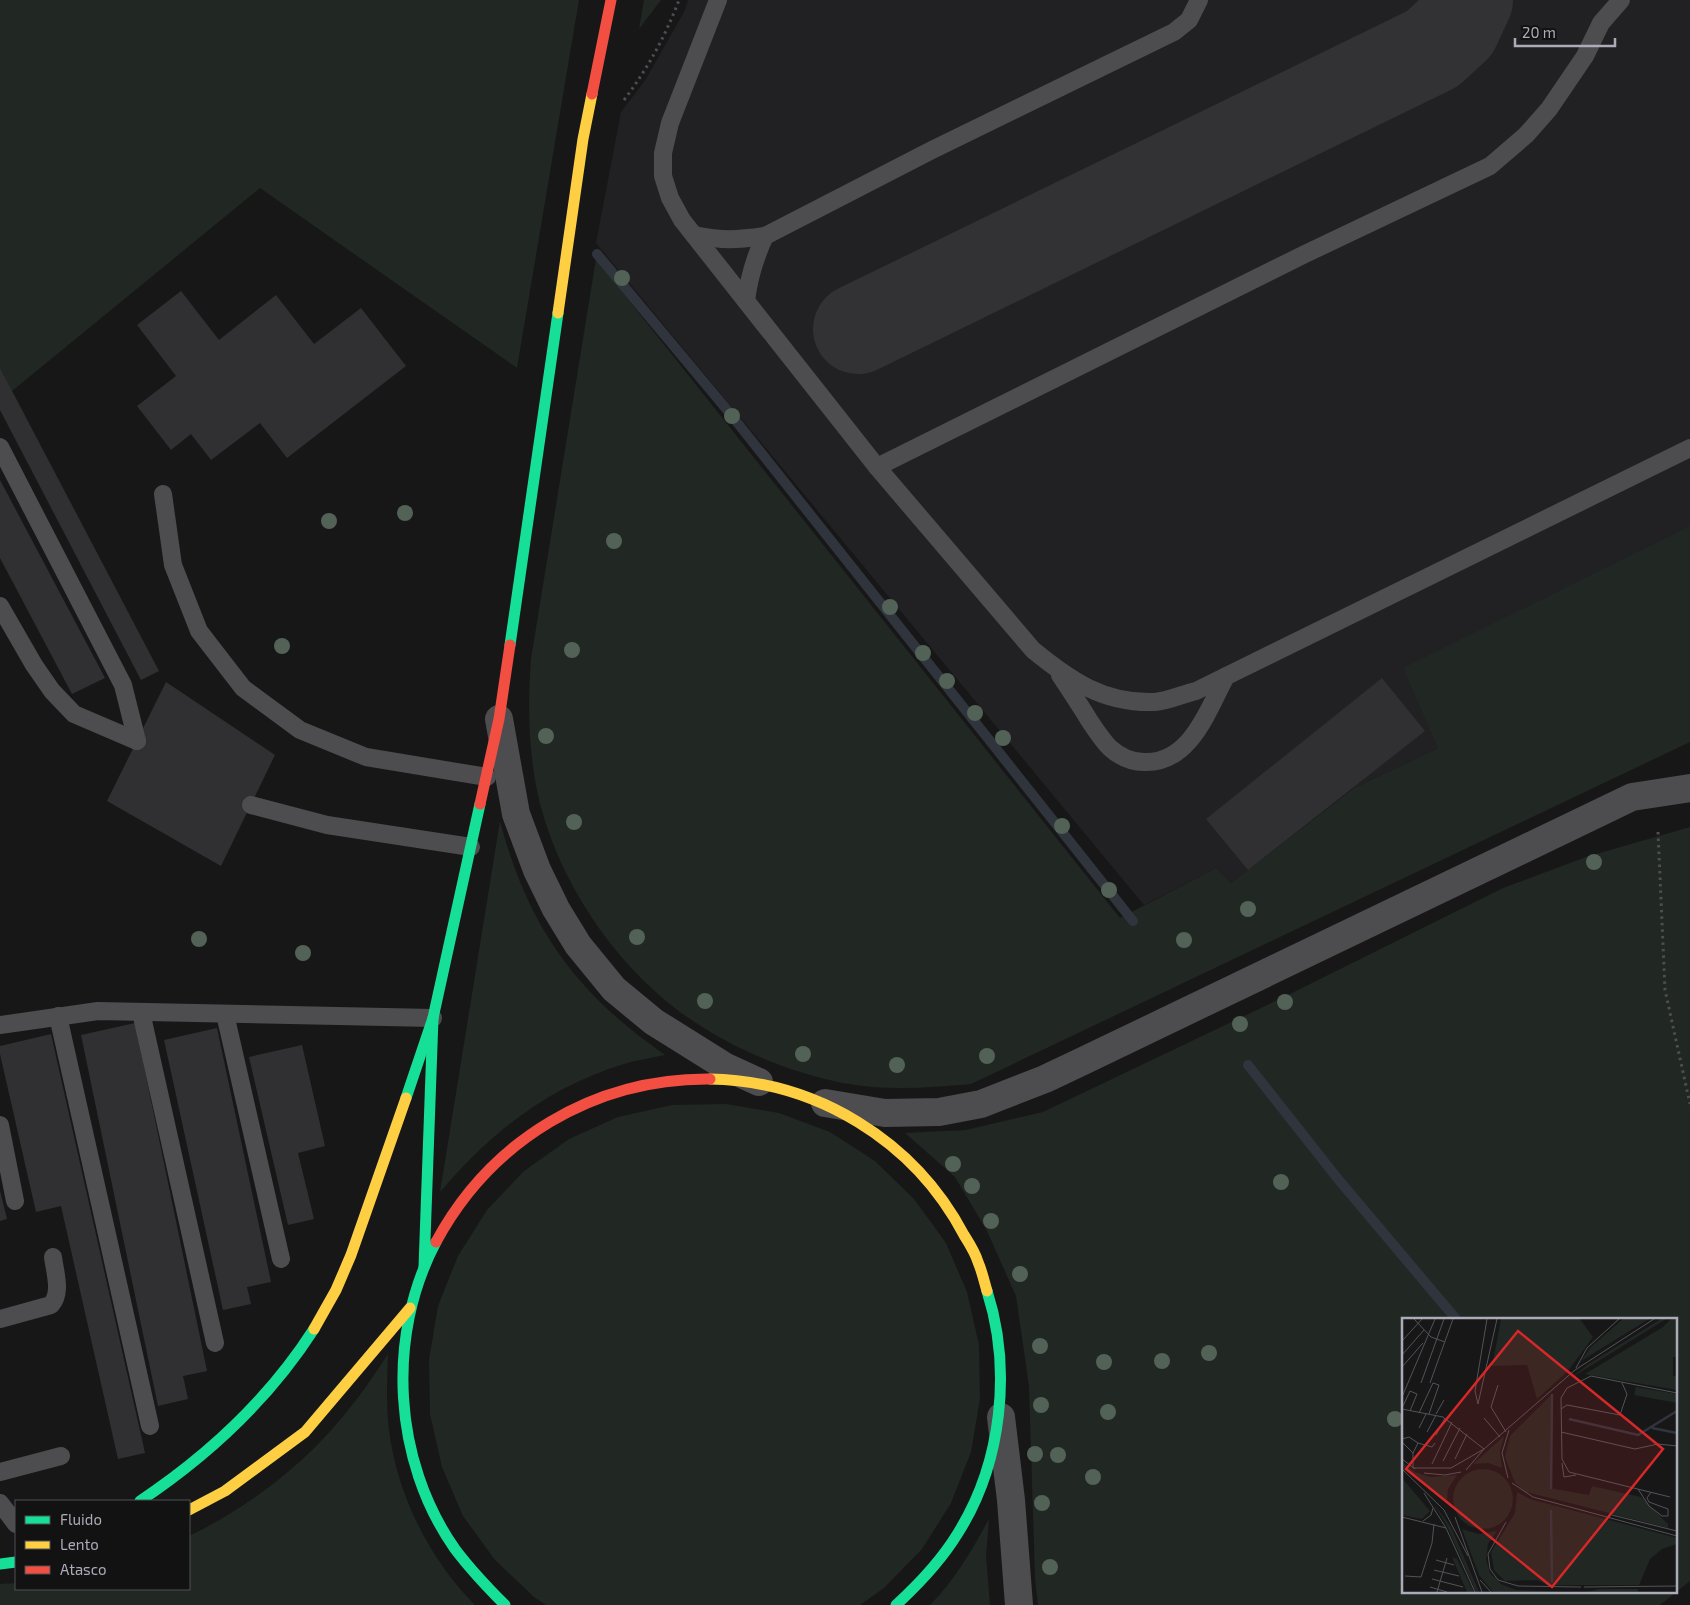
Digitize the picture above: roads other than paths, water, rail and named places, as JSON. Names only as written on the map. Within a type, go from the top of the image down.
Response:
[{"type":"main road","points":[[142,1500],[162,1488],[228,1434],[270,1388],[308,1338],[334,1294],[356,1240],[433,1018],[499,719],[588,110],[611,0]]},
{"type":"main road","points":[[424,1267],[433,1018]]},
{"type":"main road","points":[[505,1605],[491,1593],[462,1560],[438,1522],[420,1482],[408,1439],[402,1395],[403,1351],[411,1307],[424,1267],[442,1229],[466,1195],[494,1164],[526,1136],[561,1114],[600,1097],[640,1085],[681,1079],[723,1079],[765,1084],[824,1103],[861,1123],[895,1147],[925,1176],[951,1209],[972,1245],[988,1284],[996,1316],[1003,1367],[1000,1409],[992,1456],[975,1502],[952,1544],[921,1582],[896,1605]]},
{"type":"main road","points":[[190,1509],[225,1491],[305,1432],[411,1307]]},
{"type":"main road","points":[[0,1564],[15,1562]]},
{"type":"street","points":[[499,719],[516,814],[537,870],[556,909],[578,944],[614,988],[654,1022],[726,1067],[765,1084]]},
{"type":"street","points":[[824,1103],[885,1113],[939,1112],[981,1104],[1045,1079],[1690,770]]},
{"type":"street","points":[[1632,797],[1690,788]]},
{"type":"street","points":[[1000,1409],[1019,1605]]},
{"type":"lane","points":[[718,0],[670,122],[663,153],[663,176],[670,198],[682,220],[877,467],[1033,650],[1086,688],[1120,699],[1156,702],[1196,690],[1690,448]]},
{"type":"lane","points":[[694,235],[731,240],[765,236],[932,150],[1174,32],[1189,20],[1199,0]]},
{"type":"lane","points":[[877,467],[1305,254],[1490,166],[1526,135],[1549,109],[1585,56],[1601,23],[1621,0]]},
{"type":"lane","points":[[746,301],[753,262],[765,236]]},
{"type":"lane","points":[[0,447],[122,685],[136,742],[74,714],[52,691],[34,665],[0,606]]},
{"type":"lane","points":[[163,494],[173,565],[199,631],[243,688],[300,730],[366,757],[487,777]]},
{"type":"lane","points":[[1056,668],[1109,747],[1122,757],[1136,762],[1152,762],[1168,758],[1182,748],[1194,734],[1226,676]]},
{"type":"lane","points":[[251,805],[327,825],[471,847]]},
{"type":"lane","points":[[0,1025],[98,1011],[433,1018]]},
{"type":"lane","points":[[141,1012],[215,1343]]},
{"type":"lane","points":[[225,1014],[281,1258]]},
{"type":"lane","points":[[58,1016],[150,1426]]},
{"type":"lane","points":[[0,1125],[15,1201]]},
{"type":"lane","points":[[0,1320],[51,1305],[56,1300],[58,1290],[53,1257]]},
{"type":"lane","points":[[0,1472],[62,1456]]},
{"type":"lane","points":[[0,1503],[15,1523]]},
{"type":"waterway","points":[[597,254],[728,411],[1133,921]]},
{"type":"waterway","points":[[1248,1065],[1338,1179],[1455,1318]]}]
